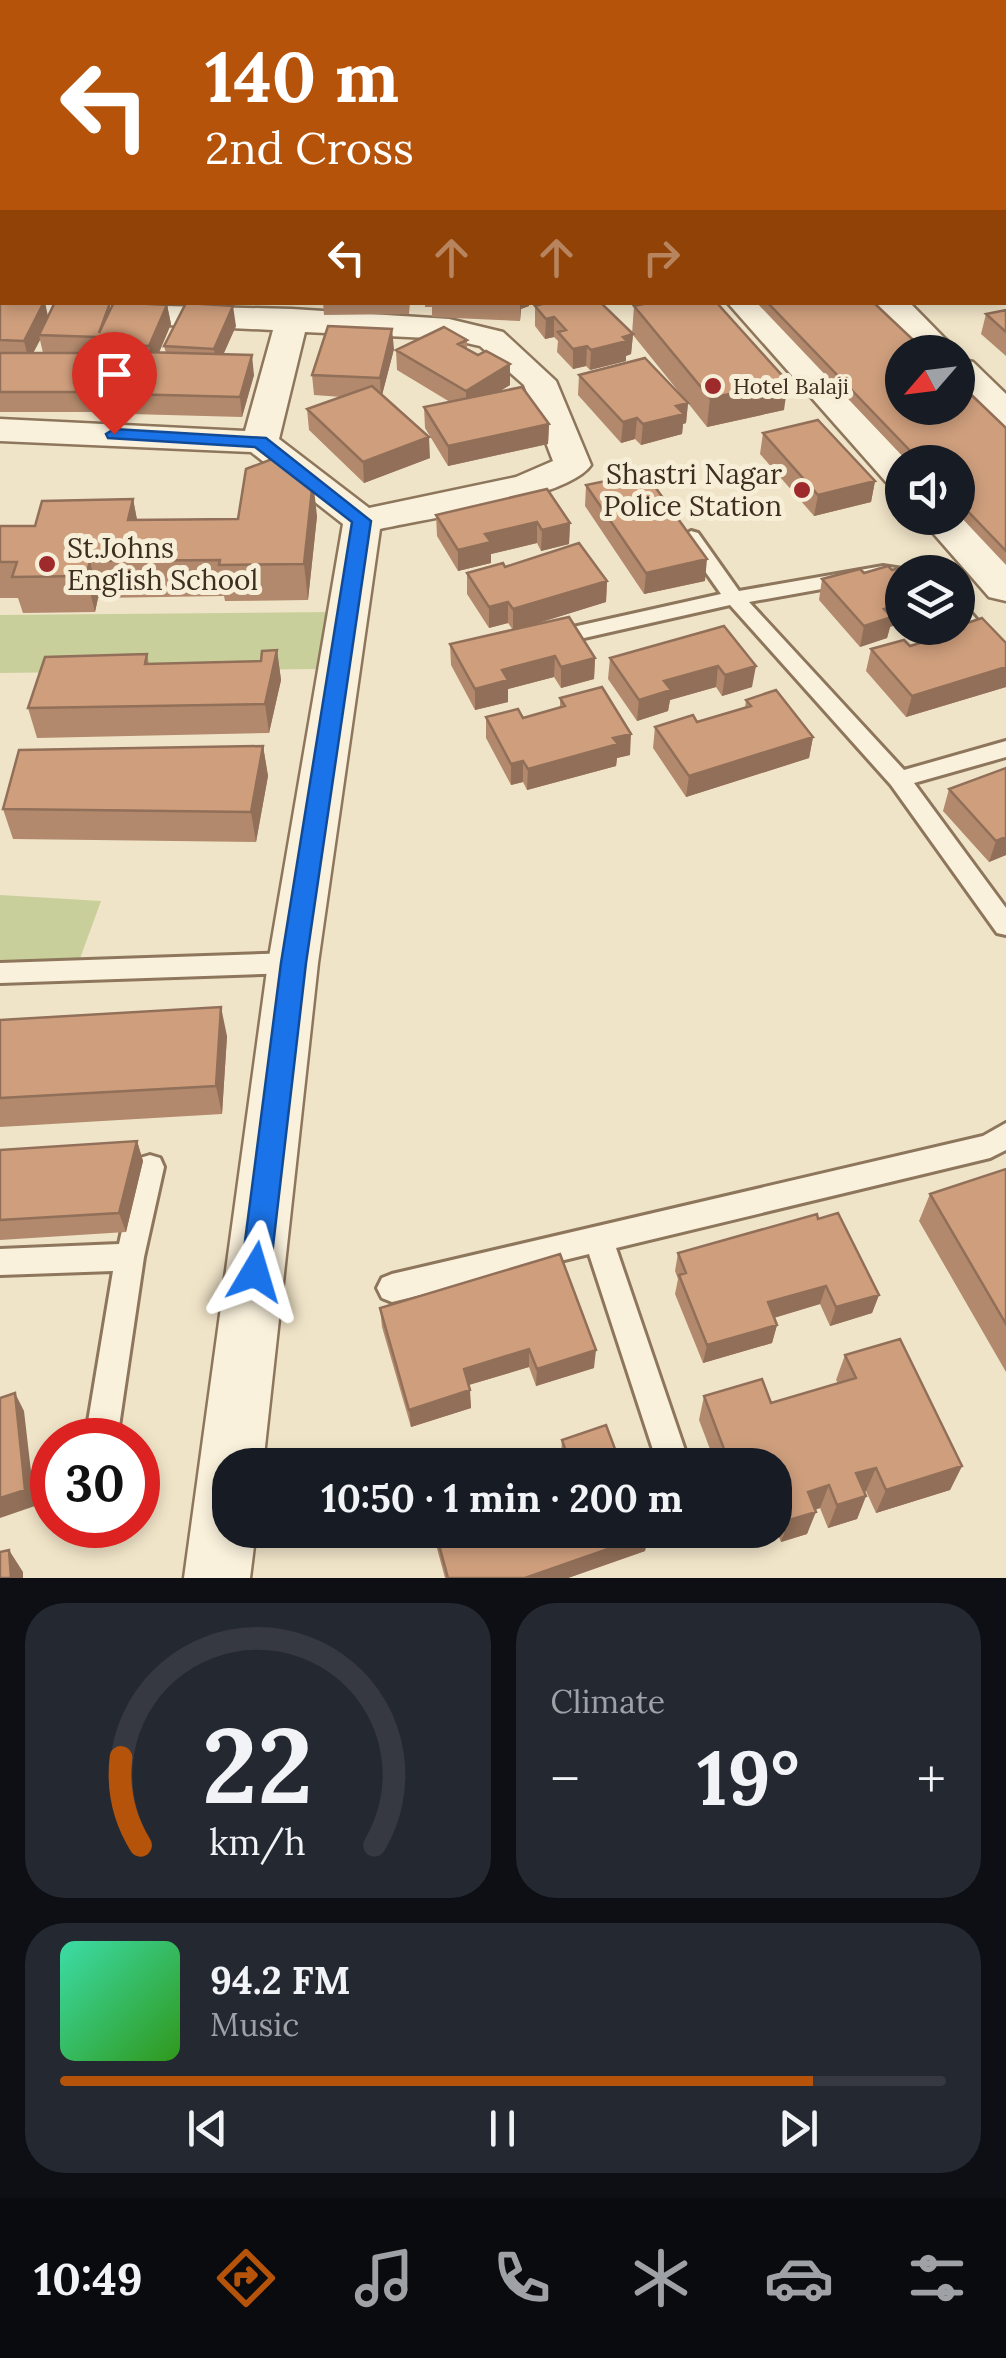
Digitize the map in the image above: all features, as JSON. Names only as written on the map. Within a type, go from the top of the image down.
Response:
[{"type":"street","points":[[749,305],[885,454]]},
{"type":"street","points":[[889,305],[920,335]]},
{"type":"street","points":[[0,307],[449,329],[492,339],[539,381],[573,466],[527,486],[362,521],[260,442],[0,430]]},
{"type":"street","points":[[260,442],[292,319]]},
{"type":"street","points":[[975,388],[1006,418]]},
{"type":"street","points":[[234,1448],[293,963],[362,521]]},
{"type":"street","points":[[960,535],[1006,586]]},
{"type":"street","points":[[218,1578],[222,1548]]},
{"type":"lane","points":[[681,524],[734,598],[899,779],[1006,926]]},
{"type":"lane","points":[[539,641],[734,598],[885,572]]},
{"type":"lane","points":[[975,631],[1006,668]]},
{"type":"lane","points":[[899,779],[1006,748]]},
{"type":"lane","points":[[0,973],[293,963]]},
{"type":"lane","points":[[392,1288],[990,1146],[1006,1136]]},
{"type":"lane","points":[[104,1418],[130,1257],[150,1168]]},
{"type":"lane","points":[[598,1238],[668,1448]]},
{"type":"lane","points":[[0,1262],[130,1257]]},
{"type":"green space","points":[[330,612],[317,669],[0,673],[0,615]]},
{"type":"green space","points":[[0,895],[101,901],[78,964],[0,962]]},
{"type":"building","points":[[0,305],[42,305],[24,341],[0,340]]},
{"type":"building","points":[[54,305],[109,305],[99,333],[113,305],[167,305],[149,346],[93,344],[96,337],[39,335]]},
{"type":"building","points":[[185,305],[233,306],[214,349],[164,346]]},
{"type":"building","points":[[603,305],[633,334],[623,337],[627,341],[591,350],[587,346],[573,349],[558,332],[566,330],[554,317],[546,319],[535,306]]},
{"type":"building","points":[[719,305],[788,382],[710,398],[634,306]]},
{"type":"building","points":[[770,305],[876,305],[908,335],[885,335],[885,425]]},
{"type":"building","points":[[1006,310],[1006,332],[986,314]]},
{"type":"building","points":[[328,326],[392,329],[380,378],[312,375]]},
{"type":"building","points":[[444,327],[467,340],[458,344],[478,355],[486,351],[510,364],[466,391],[396,350]]},
{"type":"building","points":[[142,352],[252,355],[240,397],[126,394]]},
{"type":"building","points":[[0,353],[117,353],[105,392],[0,392]]},
{"type":"building","points":[[645,358],[688,403],[676,406],[684,414],[643,424],[637,418],[623,422],[579,375]]},
{"type":"building","points":[[372,386],[429,437],[363,462],[307,409]]},
{"type":"building","points":[[522,387],[549,424],[448,446],[424,407]]},
{"type":"building","points":[[975,398],[1006,428],[1006,551],[975,519],[975,445],[905,445],[885,425],[975,425]]},
{"type":"building","points":[[818,420],[875,481],[818,495],[763,433]]},
{"type":"building","points":[[275,458],[313,480],[304,564],[90,561],[86,576],[12,577],[17,562],[0,562],[0,526],[35,526],[42,501],[133,499],[128,520],[238,519],[246,469]]},
{"type":"building","points":[[645,473],[707,559],[646,573],[586,485]]},
{"type":"building","points":[[547,489],[570,523],[542,530],[537,522],[485,534],[491,542],[458,550],[436,515]]},
{"type":"building","points":[[579,543],[607,581],[513,609],[508,602],[489,607],[467,573],[503,563],[505,567]]},
{"type":"building","points":[[885,567],[885,619],[864,626],[822,579],[860,569],[864,573]]},
{"type":"building","points":[[569,617],[595,658],[561,667],[555,656],[502,670],[508,680],[475,689],[450,644]]},
{"type":"building","points":[[982,618],[1006,643],[1006,667],[912,696],[871,649],[886,645],[975,645],[975,620]]},
{"type":"building","points":[[724,626],[756,666],[725,675],[718,666],[664,681],[671,690],[639,700],[610,658]]},
{"type":"building","points":[[277,650],[265,704],[28,708],[45,657],[147,654],[145,664],[261,661],[262,651]]},
{"type":"building","points":[[602,687],[631,734],[613,738],[618,744],[528,769],[523,761],[511,764],[486,717],[518,709],[523,718],[565,706],[560,698]]},
{"type":"building","points":[[776,690],[813,737],[689,776],[655,727],[693,715],[697,722],[751,706],[746,700]]},
{"type":"building","points":[[263,746],[251,812],[3,809],[19,750]]},
{"type":"building","points":[[1006,768],[1006,837],[996,841],[949,789]]},
{"type":"building","points":[[221,1007],[216,1086],[0,1098],[0,1020]]},
{"type":"building","points":[[137,1141],[119,1213],[0,1220],[0,1150]]},
{"type":"building","points":[[1006,1169],[1006,1324],[930,1194]]},
{"type":"building","points":[[838,1213],[879,1295],[836,1307],[826,1286],[768,1302],[777,1325],[707,1345],[679,1275],[686,1273],[678,1253],[817,1214],[818,1219]]},
{"type":"building","points":[[560,1254],[596,1350],[537,1369],[529,1349],[464,1369],[470,1390],[409,1410],[380,1308]]},
{"type":"building","points":[[900,1339],[962,1466],[886,1490],[876,1468],[856,1473],[866,1496],[837,1505],[829,1485],[808,1492],[816,1512],[792,1519],[792,1448],[724,1448],[704,1396],[762,1379],[771,1403],[856,1378],[845,1355]]},
{"type":"building","points":[[15,1393],[25,1490],[0,1498],[0,1398]]},
{"type":"building","points":[[606,1425],[615,1448],[565,1448],[562,1440]]},
{"type":"building","points":[[440,1548],[611,1548],[525,1578],[448,1578]]},
{"type":"building","points":[[9,1550],[11,1578],[0,1578],[0,1552]]},
{"type":"place","name":"Hotel Balaji","points":[[713,386]]},
{"type":"place","name":"Shastri Nagar Police Station","points":[[802,490]]},
{"type":"place","name":"St.Johns English School","points":[[47,564]]},
{"type":"route","points":[[114,434],[260,442],[362,521],[293,963],[255,1272]]}]
